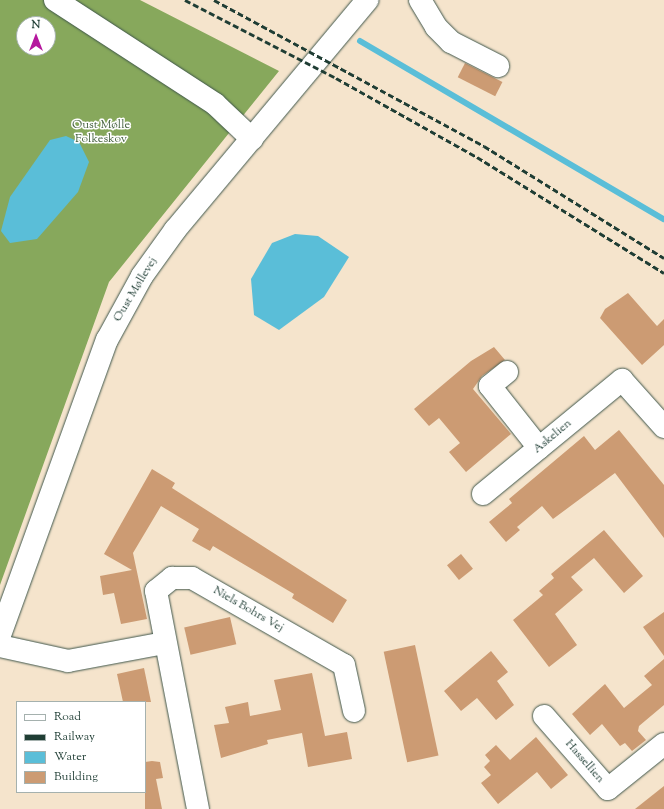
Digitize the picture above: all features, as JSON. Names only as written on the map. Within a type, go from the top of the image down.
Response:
[{"type":"street","points":[[55,0],[215,104],[252,139]]},
{"type":"street","name":"Oust Møllevej","points":[[0,635],[107,340],[142,276],[175,230],[367,0]]},
{"type":"street","points":[[420,0],[436,27],[451,42],[498,66]]},
{"type":"street","points":[[507,372],[490,386],[539,448]]},
{"type":"street","name":"Askelien","points":[[483,494],[622,380],[664,427]]},
{"type":"street","name":"Niels Bohrs Vej","points":[[198,809],[164,643],[156,591],[172,578],[192,578],[344,665],[354,711]]},
{"type":"street","points":[[0,646],[68,661],[164,643]]},
{"type":"street","name":"Hassellien","points":[[544,716],[608,789],[664,744]]},
{"type":"green space","name":"Oust Mølle Folkeskov","points":[[0,0],[140,0],[279,71],[109,282],[0,585]]},
{"type":"water","points":[[66,136],[79,142],[89,162],[78,192],[37,239],[10,243],[1,231],[10,197],[50,140]]},
{"type":"water","points":[[295,234],[318,236],[349,257],[324,297],[279,330],[254,315],[251,279],[272,243]]},
{"type":"building","points":[[465,63],[502,82],[495,96],[458,77]]},
{"type":"building","points":[[628,293],[657,326],[664,319],[664,345],[642,365],[600,318],[605,309]]},
{"type":"building","points":[[494,347],[505,360],[482,376],[473,389],[511,434],[466,472],[449,452],[460,443],[439,418],[429,426],[414,409],[471,361]]},
{"type":"building","points":[[619,430],[664,485],[664,538],[615,473],[553,519],[542,506],[517,527],[520,530],[506,542],[489,522],[512,503],[509,499],[584,436],[595,450]]},
{"type":"building","points":[[152,469],[175,483],[172,488],[347,600],[333,623],[292,598],[294,594],[213,546],[210,551],[192,541],[199,529],[161,506],[133,553],[147,619],[121,624],[114,593],[103,595],[100,576],[132,570],[104,554]]},
{"type":"building","points":[[604,530],[643,576],[624,593],[594,558],[571,577],[583,590],[555,614],[577,645],[549,667],[513,620],[543,595],[539,591],[554,578],[551,574]]},
{"type":"building","points":[[461,554],[473,569],[459,580],[447,565]]},
{"type":"building","points":[[664,612],[664,656],[643,627]]},
{"type":"building","points":[[230,617],[236,644],[191,655],[184,628]]},
{"type":"building","points":[[415,645],[438,756],[407,762],[384,652]]},
{"type":"building","points":[[491,651],[508,672],[497,681],[514,705],[496,720],[477,698],[461,711],[444,691]]},
{"type":"building","points":[[664,659],[664,705],[639,726],[638,731],[646,740],[632,751],[625,743],[620,746],[602,724],[590,735],[572,714],[605,684],[624,708],[652,685],[644,676]]},
{"type":"building","points":[[144,668],[151,702],[123,701],[117,674]]},
{"type":"building","points":[[312,673],[325,736],[347,732],[352,759],[308,767],[302,733],[267,740],[268,744],[221,758],[214,725],[229,723],[225,707],[248,702],[250,716],[281,710],[274,680]]},
{"type":"building","points":[[536,737],[568,775],[551,789],[537,772],[498,804],[481,783],[491,775],[484,767],[490,761],[485,755],[496,745],[510,760]]},
{"type":"building","points":[[146,762],[160,762],[163,778],[156,779],[162,809],[145,809]]},
{"type":"building","points":[[664,786],[664,809],[635,809]]},
{"type":"waterway","points":[[360,41],[664,219]]},
{"type":"railway","points":[[185,0],[336,78],[477,157],[664,273]]},
{"type":"railway","points":[[214,0],[484,146],[664,258]]}]
